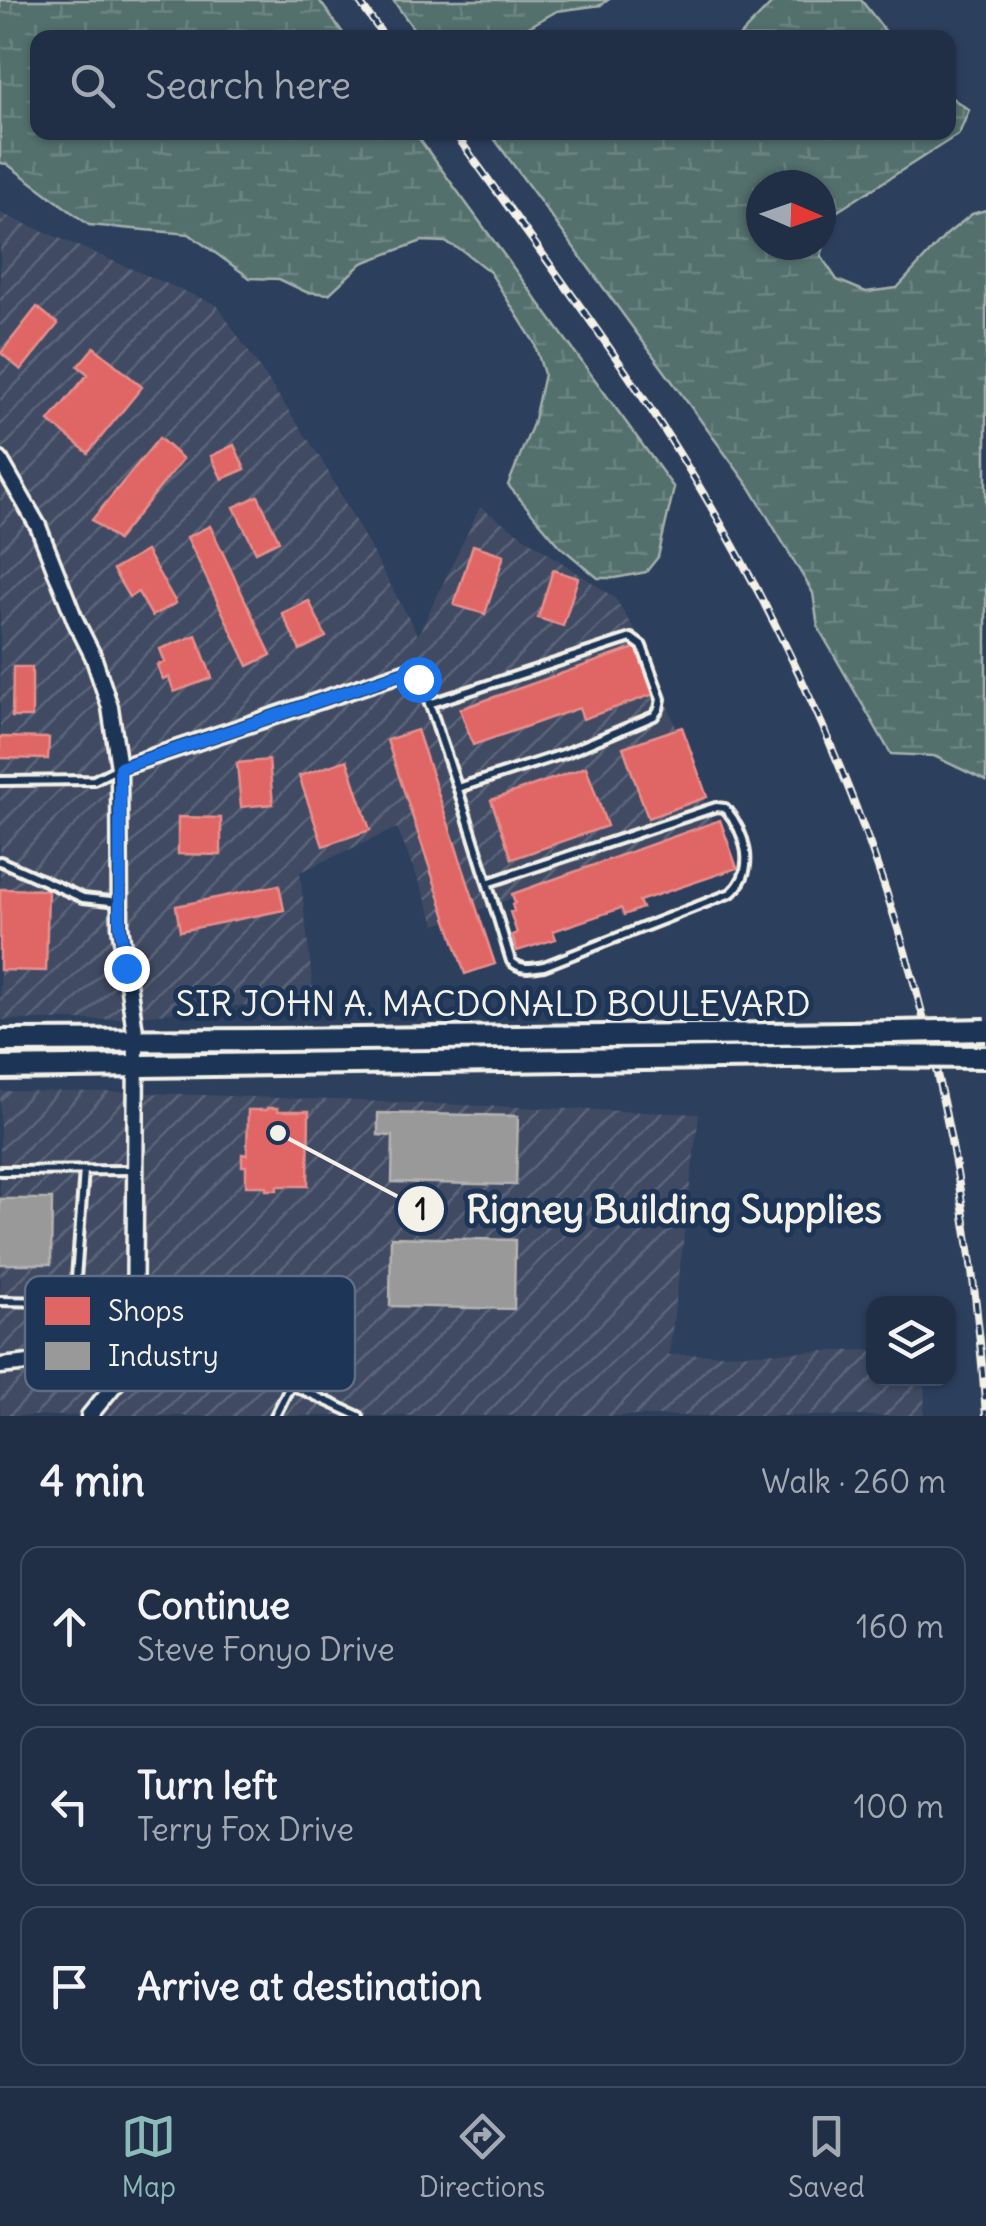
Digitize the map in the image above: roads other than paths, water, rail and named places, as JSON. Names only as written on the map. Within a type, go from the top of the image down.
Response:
[{"type":"main road","name":"SIR JOHN A. MACDONALD BOULEVARD","points":[[0,1040],[986,1030]]},
{"type":"main road","name":"SIR JOHN A. MACDONALD BOULEVARD","points":[[0,1068],[986,1056]]},
{"type":"street","points":[[0,460],[38,526],[93,656],[110,707],[120,768],[120,926],[136,1039],[135,1276]]},
{"type":"street","points":[[120,768],[411,670]]},
{"type":"street","points":[[0,1366],[25,1364]]},
{"type":"street","points":[[89,1416],[109,1391]]},
{"type":"lane","points":[[429,704],[631,638],[642,646],[662,699],[654,716],[566,753],[458,788]]},
{"type":"lane","points":[[411,670],[429,704],[511,961],[517,967],[544,966],[730,893],[738,886],[748,862],[734,819],[725,808],[716,807],[487,882]]},
{"type":"lane","points":[[0,780],[94,780],[120,768]]},
{"type":"lane","points":[[0,861],[82,898],[119,902]]},
{"type":"lane","points":[[76,1276],[84,1170]]},
{"type":"lane","points":[[0,1171],[136,1170]]},
{"type":"lane","points":[[0,1301],[25,1301]]},
{"type":"lane","points":[[275,1416],[288,1391]]},
{"type":"lane","points":[[306,1391],[359,1416]]},
{"type":"railway","points":[[358,0],[379,30]]},
{"type":"railway","points":[[460,140],[675,446],[764,602],[817,712],[901,937],[932,1053],[957,1171],[975,1292],[986,1416]]},
{"type":"place","name":"Rigney Building Supplies","points":[[278,1133]]}]
